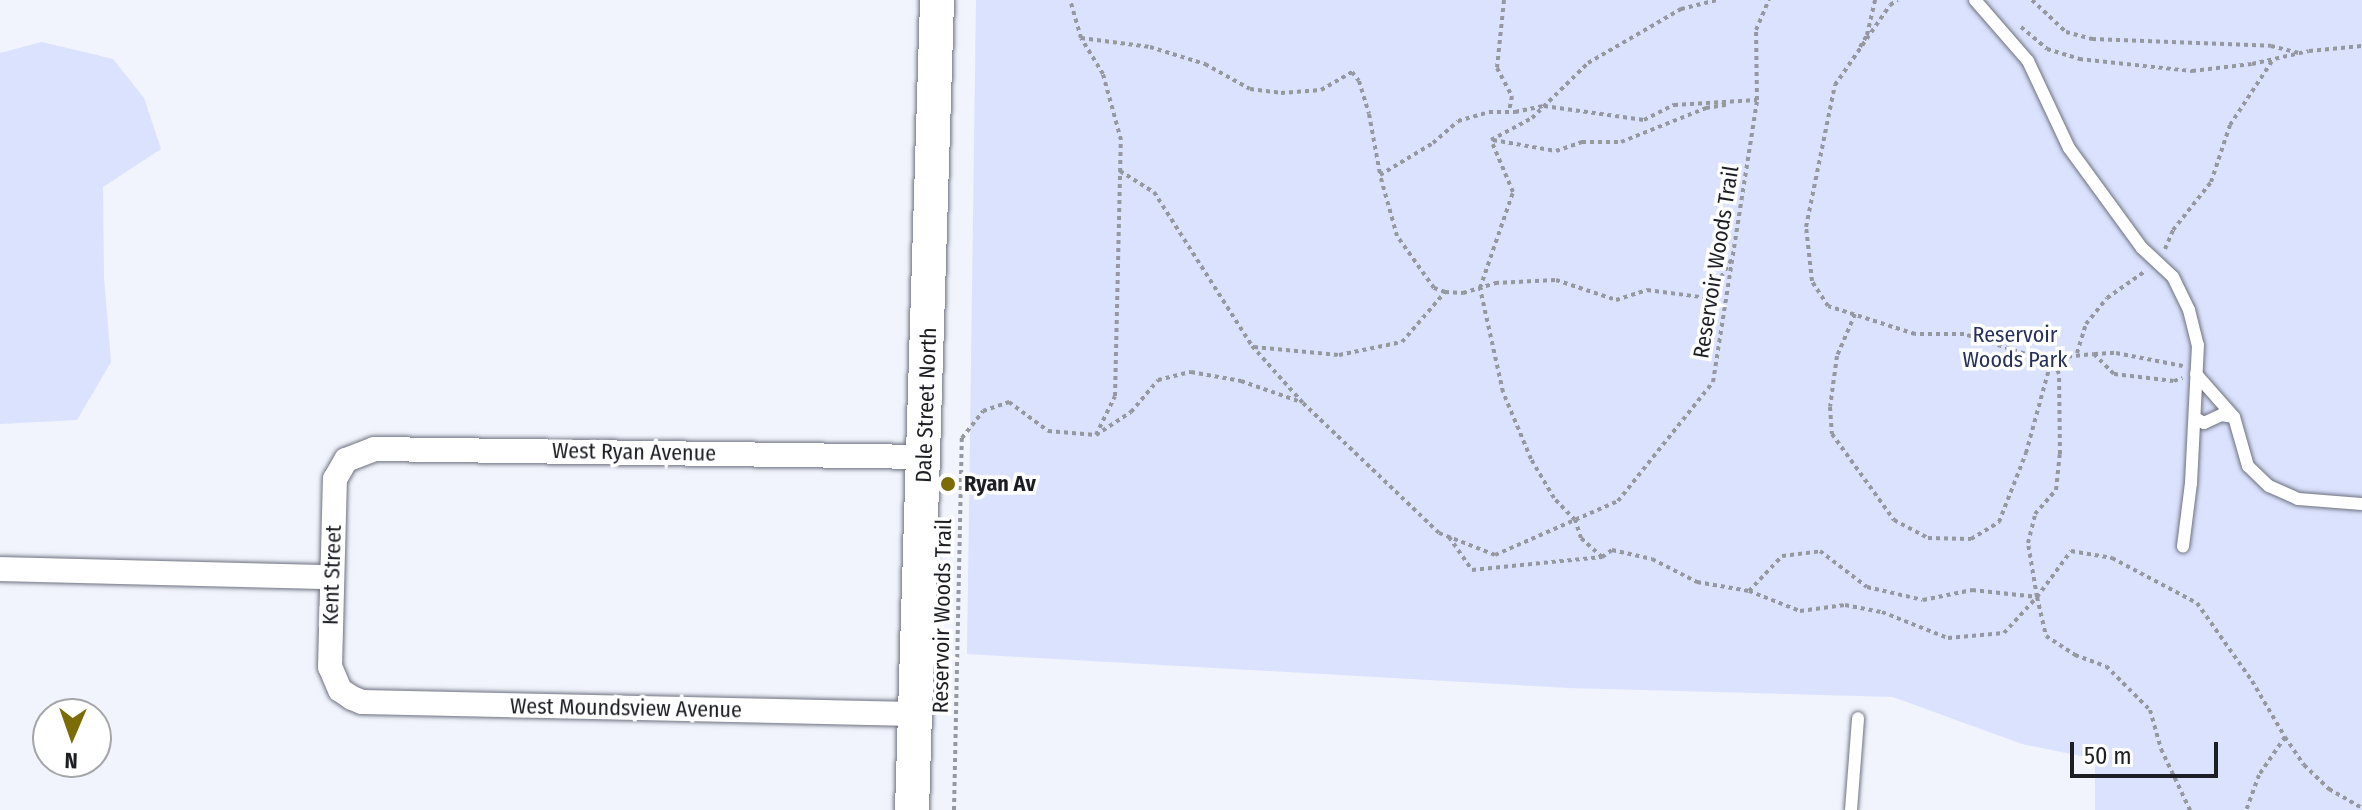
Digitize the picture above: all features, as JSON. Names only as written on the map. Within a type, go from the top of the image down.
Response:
[{"type":"main road","name":"Dale Street North","points":[[912,810],[937,0]]},
{"type":"street","name":"West Ryan Avenue","points":[[346,460],[374,449],[925,457]]},
{"type":"street","name":"Kent Street","points":[[340,690],[330,667],[331,577],[335,479],[346,460]]},
{"type":"street","points":[[0,569],[331,577]]},
{"type":"street","name":"West Moundsview Avenue","points":[[340,690],[362,702],[915,714]]},
{"type":"lane","points":[[1975,0],[2028,61],[2069,148],[2142,248],[2173,277],[2189,310],[2198,345],[2189,514],[2183,546]]},
{"type":"lane","points":[[2196,374],[2234,417],[2248,466],[2281,494],[2321,503],[2362,504]]},
{"type":"lane","points":[[2195,418],[2204,423],[2221,415],[2234,417]]},
{"type":"lane","points":[[1851,810],[1858,718]]},
{"type":"path","points":[[1070,0],[1081,38],[1103,74],[1121,140],[1115,396],[1096,435]]},
{"type":"path","points":[[1504,0],[1497,68],[1512,96],[1509,112]]},
{"type":"path","points":[[1491,140],[1516,130],[1588,63],[1681,9],[1717,0]]},
{"type":"path","name":"Reservoir Woods Trail","points":[[1120,171],[1154,192],[1252,346],[1303,403],[1439,533],[1495,555],[1618,501],[1713,382],[1757,100],[1756,30],[1769,0]]},
{"type":"path","points":[[1845,71],[1867,35],[1875,0]]},
{"type":"path","points":[[1898,0],[1890,5],[1835,85],[1806,227],[1812,281],[1828,306],[1915,334],[1964,334],[2032,356],[2052,358],[2077,353],[2116,353],[2146,361],[2173,361],[2196,374]]},
{"type":"path","points":[[2032,0],[2066,32],[2092,39],[2271,46],[2299,53]]},
{"type":"path","points":[[2013,21],[2047,49],[2079,59],[2136,68],[2192,71],[2362,46]]},
{"type":"path","points":[[1081,38],[1150,47],[1205,64],[1250,89],[1308,93],[1321,90],[1352,72],[1359,81],[1369,114],[1380,175],[1397,236],[1434,288],[1445,292],[1463,293],[1495,283],[1556,280],[1616,300],[1647,290],[1709,298],[1733,256]]},
{"type":"path","points":[[2077,353],[2086,324],[2107,298],[2159,264],[2173,230],[2211,182],[2230,125],[2273,59]]},
{"type":"path","points":[[1491,140],[1556,151],[1582,142],[1621,142],[1706,108],[1757,100]]},
{"type":"path","points":[[1380,175],[1433,143],[1458,121],[1489,112],[1544,106],[1644,120],[1674,105],[1706,101],[1740,103]]},
{"type":"path","points":[[1491,140],[1513,192],[1480,288],[1503,392],[1554,498],[1575,520],[1581,538],[1602,557]]},
{"type":"path","points":[[1252,346],[1282,352],[1339,355],[1402,342],[1445,292]]},
{"type":"path","points":[[1855,314],[1837,356],[1830,407],[1832,434],[1894,520],[1928,538],[1971,539],[1999,522],[2026,453],[2052,358]]},
{"type":"path","points":[[2094,354],[2114,374],[2174,381],[2196,374]]},
{"type":"path","points":[[2052,358],[2059,374],[2060,454],[2056,490],[2035,514],[2028,543],[2046,636],[2075,655],[2106,666],[2150,710],[2161,749],[2190,810]]},
{"type":"path","name":"Reservoir Woods Trail","points":[[954,810],[962,438],[983,411],[1009,402],[1048,431],[1096,435],[1131,412],[1158,380],[1191,372],[1241,381],[1303,403]]},
{"type":"path","points":[[1449,537],[1472,570],[1602,557],[1612,550],[1652,559],[1697,582],[1749,591],[1800,611],[1845,605],[1882,612],[1948,638],[2004,633],[2037,597],[2071,551],[2112,558],[2197,603],[2304,765],[2329,789],[2362,808]]},
{"type":"path","points":[[1749,591],[1782,556],[1820,551],[1867,587],[1923,600],[1972,590],[2037,597]]},
{"type":"path","points":[[2246,810],[2259,775],[2285,737]]},
{"type":"green space","name":"Reservoir Woods Park","points":[[976,0],[2362,0],[2362,810],[2095,810],[2095,759],[2022,744],[1893,697],[1569,688],[967,654]]},
{"type":"green space","points":[[42,42],[113,59],[144,98],[161,149],[103,187],[104,278],[111,362],[77,420],[0,424],[0,53]]},
{"type":"place","name":"Ryan Av","points":[[948,484]]}]
